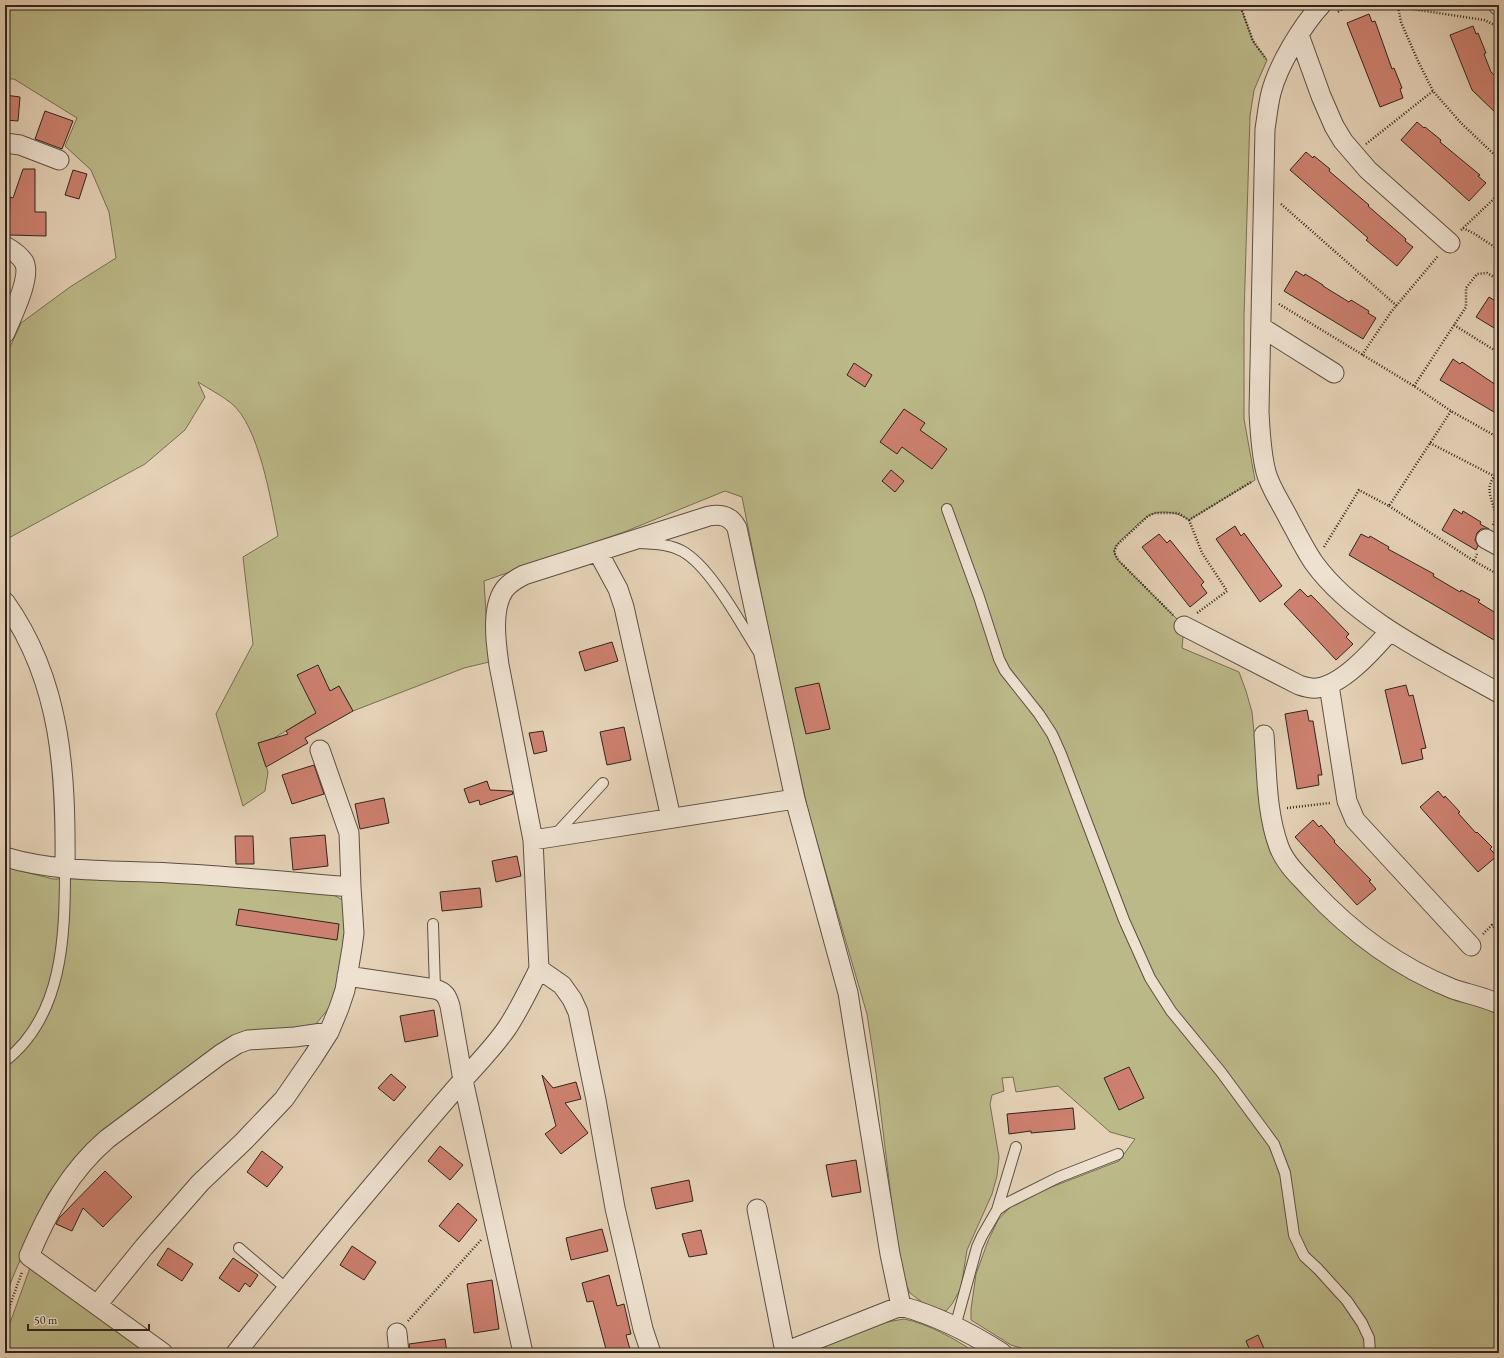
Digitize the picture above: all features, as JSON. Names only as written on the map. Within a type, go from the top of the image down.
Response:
[{"type":"street","points":[[1321,5],[1299,35],[1277,73],[1271,92],[1265,129],[1259,412],[1260,432],[1266,473],[1314,563],[1331,583],[1346,597],[1390,631],[1499,693]]},
{"type":"street","points":[[1299,35],[1321,96],[1334,126],[1353,154],[1373,175],[1450,243]]},
{"type":"street","points":[[5,144],[20,145],[59,160]]},
{"type":"street","points":[[5,246],[20,256],[25,262],[26,269],[21,296],[5,333]]},
{"type":"street","points":[[1260,327],[1334,373]]},
{"type":"street","points":[[236,1353],[368,1189],[496,1042],[507,1028],[524,999],[539,968],[533,840],[499,665],[496,640],[498,602],[503,591],[511,582],[524,575],[709,516],[723,516],[730,519],[737,528],[764,661],[795,799],[848,993],[890,1254],[901,1306]]},
{"type":"street","points":[[598,552],[618,589],[624,607],[671,818]]},
{"type":"street","points":[[5,602],[16,617],[33,649],[55,720],[60,743],[65,793],[65,869]]},
{"type":"street","points":[[1184,626],[1299,685],[1310,688],[1329,685],[1349,672],[1390,631]]},
{"type":"street","points":[[1329,685],[1347,801],[1355,820],[1471,946]]},
{"type":"street","points":[[1264,735],[1275,836],[1286,861],[1326,906],[1349,927],[1386,953],[1410,968],[1454,989],[1478,995],[1499,1004]]},
{"type":"street","points":[[97,1305],[144,1247],[200,1183],[284,1099],[329,1032],[339,1008],[347,976],[354,933],[349,833],[320,750]]},
{"type":"street","points":[[533,840],[795,799]]},
{"type":"street","points":[[5,858],[30,864],[65,869],[171,873],[352,887]]},
{"type":"street","points":[[539,968],[562,985],[572,998],[578,1012],[596,1100],[615,1208],[643,1329],[651,1353]]},
{"type":"street","points":[[347,976],[435,989],[443,991],[447,996],[463,1080],[523,1353]]},
{"type":"street","points":[[163,1353],[28,1256],[53,1204],[90,1154],[107,1139],[193,1074],[237,1044],[248,1040],[295,1037],[329,1032]]},
{"type":"street","points":[[757,1209],[783,1352],[901,1306],[917,1310],[976,1336],[1002,1353]]},
{"type":"street","points":[[396,1333],[399,1353]]},
{"type":"lane","points":[[947,509],[979,597],[999,659],[1006,671],[1039,714],[1052,734],[1064,761],[1124,920],[1150,978],[1171,1011],[1221,1072],[1274,1144],[1285,1173],[1294,1235],[1304,1256],[1347,1301],[1362,1323],[1369,1338],[1370,1353]]},
{"type":"lane","points":[[630,542],[671,547],[688,555],[699,564],[728,602],[764,661]]},
{"type":"lane","points":[[553,837],[603,783]]},
{"type":"lane","points":[[5,1061],[18,1051],[29,1038],[41,1018],[50,998],[60,955],[63,934],[65,869]]},
{"type":"lane","points":[[433,924],[435,989]]},
{"type":"lane","points":[[955,1327],[977,1248],[997,1210],[1016,1147]]},
{"type":"lane","points":[[997,1210],[1016,1197],[1118,1154]]},
{"type":"lane","points":[[238,1248],[287,1288]]},
{"type":"path","points":[[1240,5],[1253,41],[1277,73]]},
{"type":"path","points":[[1386,5],[1484,20],[1499,27]]},
{"type":"path","points":[[1398,7],[1401,22],[1433,91],[1460,122],[1499,159]]},
{"type":"path","points":[[1353,154],[1433,91]]},
{"type":"path","points":[[1362,355],[1396,306],[1415,282],[1463,228],[1499,194]]},
{"type":"path","points":[[1279,203],[1396,306]]},
{"type":"path","points":[[1463,228],[1499,250]]},
{"type":"path","points":[[1414,386],[1466,307],[1466,288],[1477,274],[1487,273],[1499,280]]},
{"type":"path","points":[[1278,303],[1414,386],[1451,411],[1499,438]]},
{"type":"path","points":[[1454,325],[1499,353]]},
{"type":"path","points":[[1389,506],[1451,411]]},
{"type":"path","points":[[1430,443],[1494,476]]},
{"type":"path","points":[[1474,561],[1493,542],[1496,512],[1490,491],[1490,485],[1499,468]]},
{"type":"path","points":[[1189,520],[1255,480]]},
{"type":"path","points":[[1322,551],[1359,490],[1389,506],[1474,561],[1499,575]]},
{"type":"path","points":[[1160,513],[1178,513],[1189,520],[1202,553],[1228,591],[1202,608],[1184,626],[1118,560],[1114,552],[1117,545],[1125,536],[1150,515],[1160,513]]},
{"type":"path","points":[[1495,520],[1499,522]]},
{"type":"path","points":[[1271,810],[1347,801]]},
{"type":"path","points":[[396,1333],[495,1226]]},
{"type":"path","points":[[5,1319],[28,1256]]},
{"type":"shaded area","points":[[5,5],[1240,5],[1253,41],[1267,60],[1254,90],[1250,116],[1244,316],[1244,419],[1255,480],[1189,520],[1180,515],[1169,512],[1148,516],[1120,541],[1114,552],[1118,560],[1184,626],[1182,648],[1239,672],[1252,712],[1260,795],[1326,914],[1499,1010],[1499,1353],[1082,1353],[1024,1349],[1011,1345],[971,1320],[976,1274],[988,1241],[998,1220],[1012,1205],[1036,1193],[1119,1161],[1135,1139],[1110,1132],[1058,1086],[1016,1092],[1013,1077],[1002,1078],[1004,1091],[992,1095],[990,1104],[999,1157],[997,1176],[992,1194],[967,1250],[961,1288],[952,1304],[946,1311],[936,1309],[923,1303],[910,1293],[903,1278],[895,1230],[876,1073],[867,1014],[809,815],[774,658],[742,497],[725,491],[624,532],[484,581],[489,662],[464,668],[353,711],[339,686],[324,695],[329,705],[274,738],[259,743],[268,772],[265,791],[243,806],[216,714],[253,644],[243,557],[278,536],[262,465],[249,428],[241,414],[227,400],[198,382],[205,397],[185,430],[145,464],[5,540],[5,358],[21,323],[70,287],[116,258],[109,212],[91,170],[65,146],[77,118],[14,79],[5,79]]},
{"type":"shaded area","points":[[5,867],[53,879],[121,878],[332,894],[346,902],[344,953],[336,989],[329,1008],[316,1024],[299,1030],[239,1036],[70,1165],[48,1194],[5,1299]]},
{"type":"shaded area","points":[[31,1265],[151,1353],[5,1353],[5,1337]]},
{"type":"shaded area","points":[[904,1319],[923,1324],[959,1342],[976,1353],[799,1353],[851,1333],[891,1321]]},
{"type":"building","points":[[1369,14],[1372,22],[1375,21],[1392,69],[1394,68],[1402,88],[1400,89],[1403,98],[1380,107],[1347,23]]},
{"type":"building","points":[[1473,26],[1476,34],[1478,33],[1486,53],[1484,54],[1491,72],[1499,79],[1499,116],[1472,90],[1450,35]]},
{"type":"building","points":[[5,95],[20,97],[18,121],[5,120]]},
{"type":"building","points":[[45,111],[73,121],[62,149],[35,139]]},
{"type":"building","points":[[1417,122],[1441,140],[1440,142],[1480,175],[1478,176],[1486,183],[1469,201],[1401,140]]},
{"type":"building","points":[[1306,152],[1313,158],[1314,156],[1330,169],[1329,171],[1369,205],[1368,206],[1413,247],[1397,266],[1366,240],[1368,238],[1290,170]]},
{"type":"building","points":[[23,169],[35,169],[35,212],[46,212],[46,236],[9,235],[10,197],[13,198]]},
{"type":"building","points":[[73,170],[87,174],[79,199],[65,195]]},
{"type":"building","points":[[1296,271],[1304,276],[1305,274],[1349,302],[1351,300],[1369,311],[1368,313],[1376,318],[1363,339],[1284,291]]},
{"type":"building","points":[[1489,297],[1499,303],[1499,331],[1476,317]]},
{"type":"building","points":[[1453,359],[1460,364],[1462,362],[1499,387],[1499,415],[1440,380]]},
{"type":"building","points":[[854,363],[872,375],[865,387],[847,375]]},
{"type":"building","points":[[904,409],[925,423],[920,430],[947,449],[932,469],[902,447],[897,454],[880,442]]},
{"type":"building","points":[[891,470],[904,481],[895,492],[882,481]]},
{"type":"building","points":[[1454,509],[1462,514],[1463,511],[1481,522],[1480,524],[1489,529],[1481,529],[1477,533],[1475,540],[1478,546],[1476,550],[1442,530]]},
{"type":"building","points":[[1235,526],[1241,536],[1244,533],[1282,586],[1260,602],[1216,539]]},
{"type":"building","points":[[1159,534],[1167,543],[1170,540],[1204,582],[1201,585],[1207,593],[1190,607],[1142,547]]},
{"type":"building","points":[[1361,534],[1369,538],[1370,536],[1389,547],[1388,549],[1434,574],[1433,576],[1460,592],[1461,590],[1480,600],[1478,602],[1499,615],[1499,643],[1349,555]]},
{"type":"building","points":[[1300,589],[1308,597],[1311,595],[1349,634],[1346,637],[1353,644],[1336,660],[1284,604]]},
{"type":"building","points":[[612,642],[618,661],[585,671],[579,652]]},
{"type":"building","points":[[318,665],[330,691],[339,686],[353,711],[305,738],[308,743],[266,767],[258,743],[288,734],[286,731],[316,713],[297,675]]},
{"type":"building","points":[[819,683],[830,729],[806,734],[795,688]]},
{"type":"building","points":[[1406,685],[1409,696],[1413,695],[1426,748],[1421,749],[1423,759],[1402,764],[1385,690]]},
{"type":"building","points":[[1307,710],[1309,721],[1313,721],[1322,775],[1318,775],[1319,785],[1297,789],[1285,714]]},
{"type":"building","points":[[624,727],[631,760],[607,765],[600,732]]},
{"type":"building","points":[[543,731],[547,751],[534,754],[529,733]]},
{"type":"building","points":[[314,765],[324,794],[292,804],[282,775]]},
{"type":"building","points":[[487,781],[490,790],[512,791],[513,794],[480,805],[479,800],[469,803],[464,789]]},
{"type":"building","points":[[1438,791],[1444,798],[1445,796],[1460,812],[1458,813],[1476,833],[1477,832],[1492,847],[1490,849],[1497,856],[1478,872],[1420,807]]},
{"type":"building","points":[[384,798],[389,823],[360,829],[355,804]]},
{"type":"building","points":[[1313,820],[1319,827],[1321,825],[1335,841],[1334,842],[1371,880],[1369,881],[1376,889],[1357,905],[1295,837]]},
{"type":"building","points":[[325,835],[328,866],[293,870],[290,838]]},
{"type":"building","points":[[235,836],[253,836],[254,864],[236,864]]},
{"type":"building","points":[[517,856],[521,876],[496,882],[492,861]]},
{"type":"building","points":[[480,888],[482,907],[442,911],[440,892]]},
{"type":"building","points":[[239,909],[339,924],[337,940],[236,925]]},
{"type":"building","points":[[434,1010],[438,1036],[405,1042],[400,1016]]},
{"type":"building","points":[[1129,1067],[1144,1098],[1119,1110],[1104,1078]]},
{"type":"building","points":[[391,1074],[406,1087],[394,1101],[378,1088]]},
{"type":"building","points":[[542,1075],[553,1088],[576,1082],[581,1099],[565,1103],[588,1133],[561,1154],[545,1134],[556,1126]]},
{"type":"building","points":[[1073,1108],[1075,1129],[1031,1133],[1031,1131],[1009,1134],[1007,1114]]},
{"type":"building","points":[[440,1146],[463,1165],[450,1180],[428,1161]]},
{"type":"building","points":[[262,1151],[283,1167],[267,1187],[247,1172]]},
{"type":"building","points":[[856,1160],[861,1192],[832,1197],[826,1165]]},
{"type":"building","points":[[105,1171],[132,1197],[103,1227],[83,1208],[72,1231],[56,1224],[59,1218]]},
{"type":"building","points":[[689,1180],[693,1201],[656,1209],[651,1188]]},
{"type":"building","points":[[458,1203],[477,1220],[459,1242],[439,1226]]},
{"type":"building","points":[[602,1229],[608,1251],[571,1260],[566,1238]]},
{"type":"building","points":[[701,1230],[707,1254],[689,1257],[682,1234]]},
{"type":"building","points":[[352,1246],[376,1262],[364,1280],[340,1265]]},
{"type":"building","points":[[168,1248],[193,1264],[182,1281],[157,1265]]},
{"type":"building","points":[[233,1258],[258,1275],[250,1287],[245,1283],[239,1292],[219,1278]]},
{"type":"building","points":[[609,1275],[617,1306],[624,1304],[631,1334],[626,1335],[631,1353],[607,1353],[593,1301],[587,1302],[582,1283]]},
{"type":"building","points":[[492,1280],[499,1329],[474,1333],[467,1284]]},
{"type":"building","points":[[1258,1335],[1266,1353],[1251,1353],[1246,1341]]},
{"type":"building","points":[[445,1339],[447,1353],[410,1353],[409,1344]]}]
